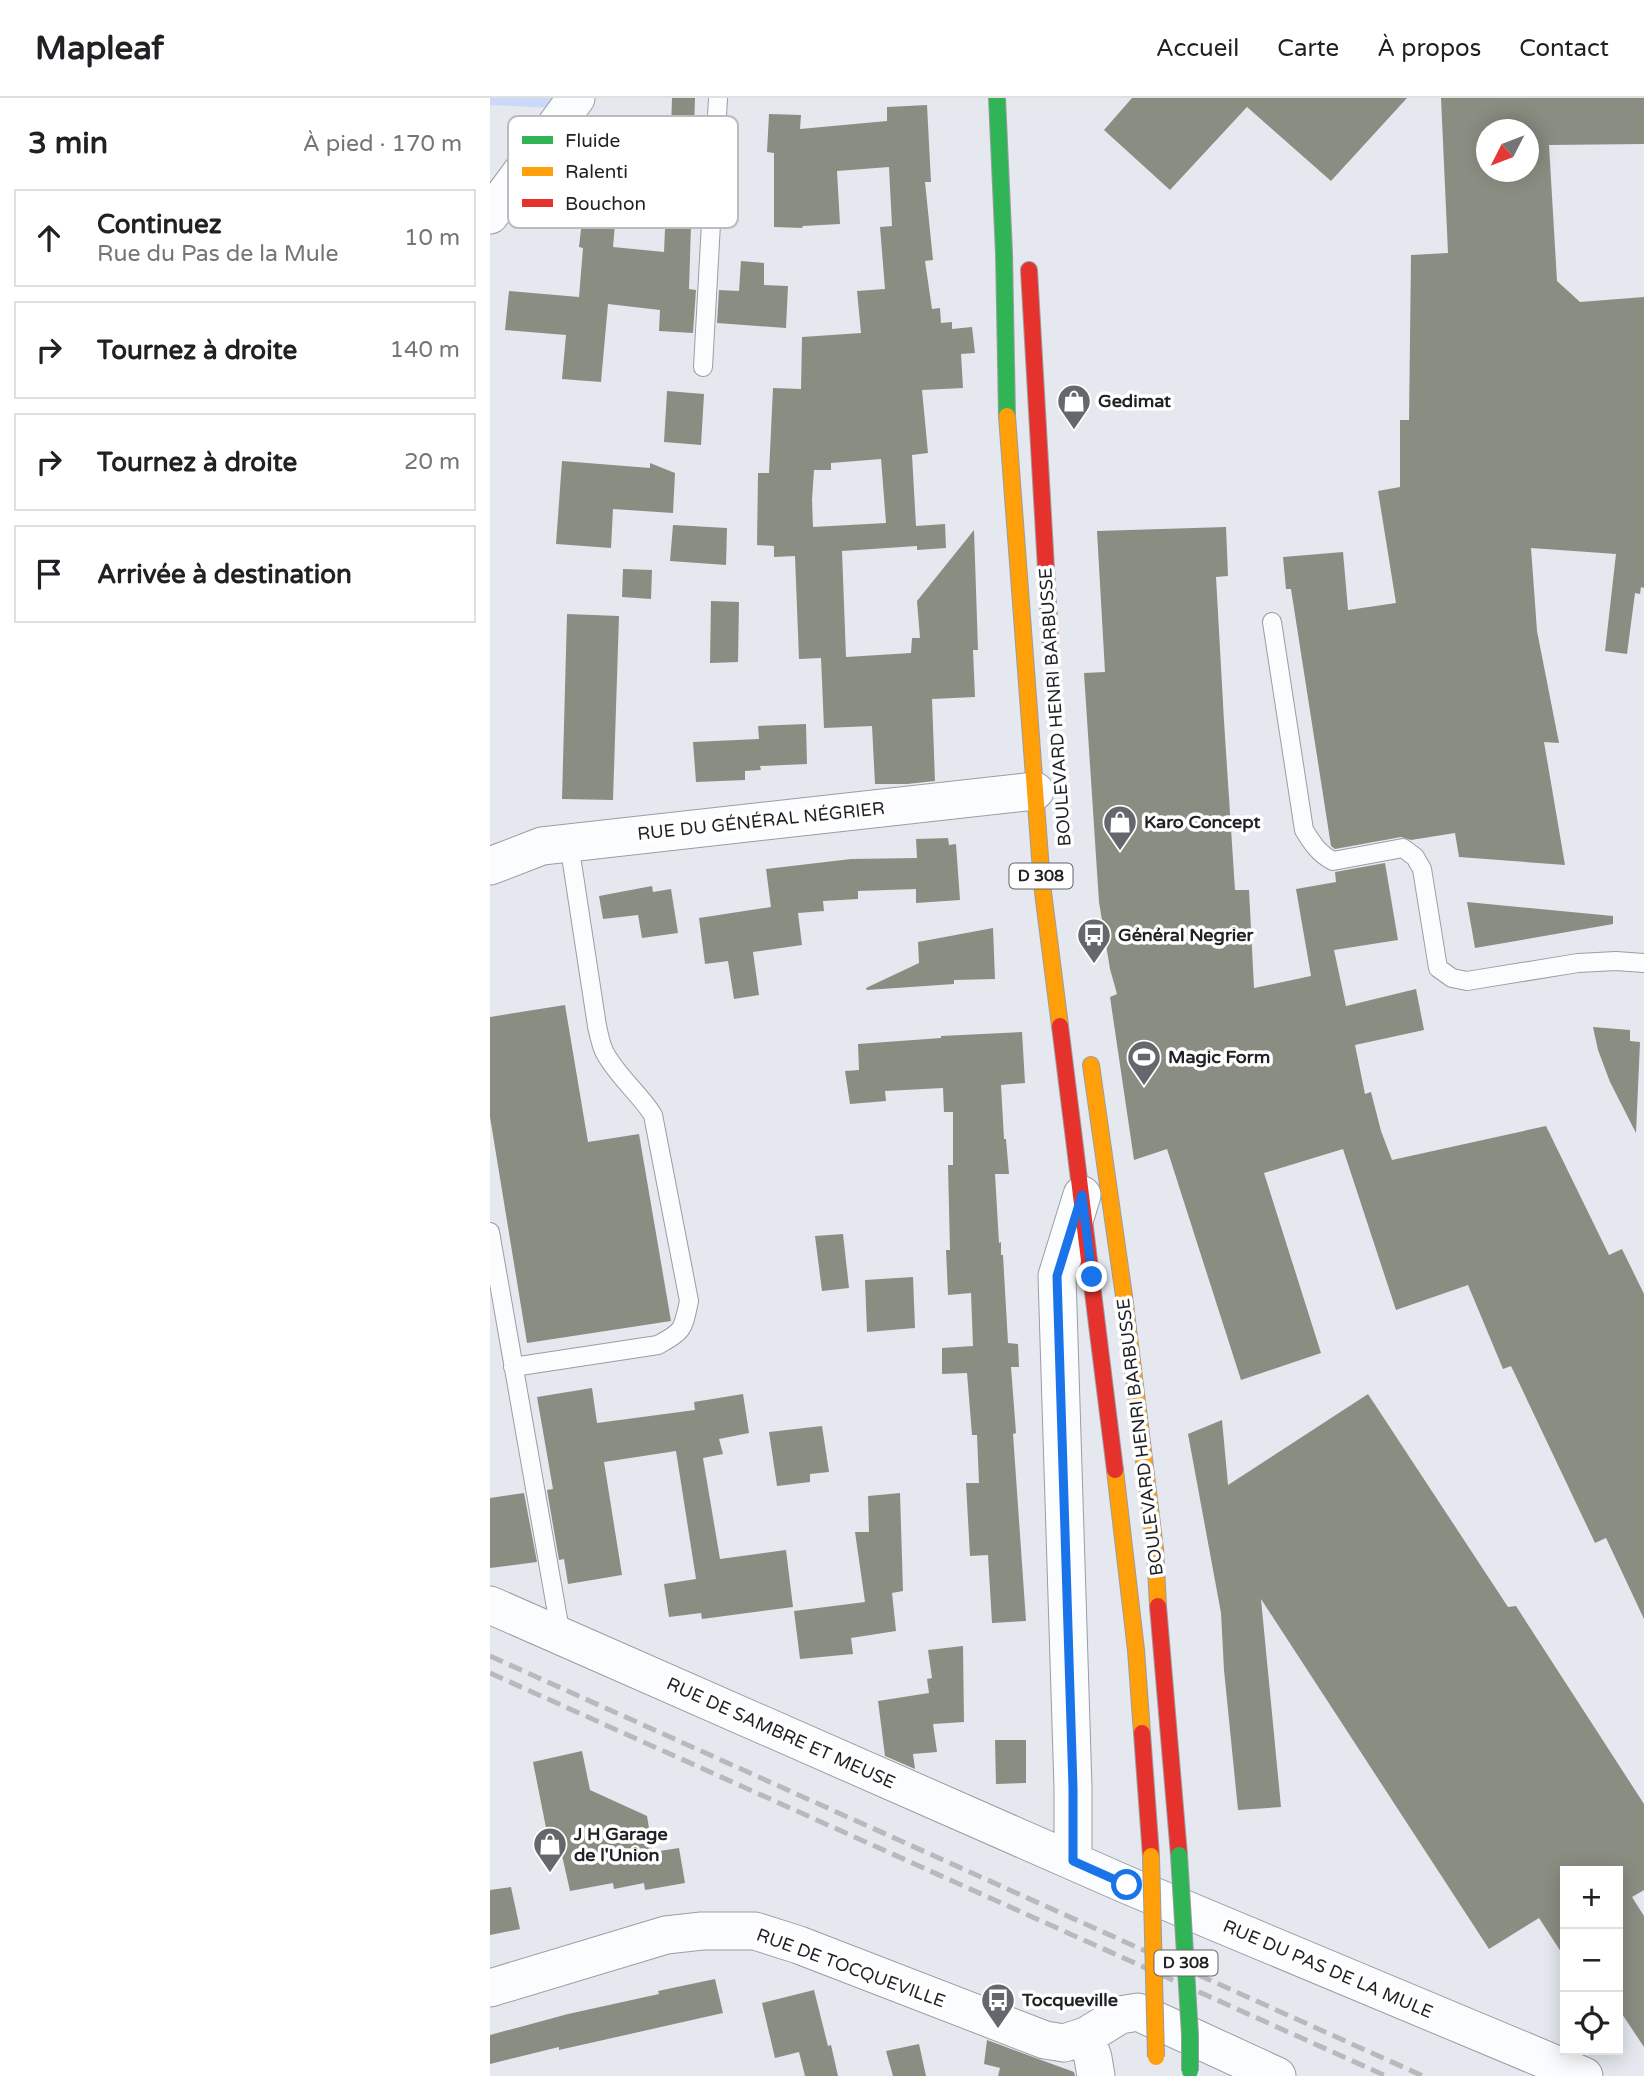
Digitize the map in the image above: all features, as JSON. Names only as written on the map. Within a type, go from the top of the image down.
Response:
[{"type":"main road","name":"BOULEVARD HENRI BARBUSSE","points":[[996,98],[1004,253],[1006,403],[1042,884],[1136,1650],[1150,1856],[1156,2076]]},
{"type":"main road","name":"BOULEVARD HENRI BARBUSSE","points":[[1028,251],[1051,659]]},
{"type":"main road","name":"BOULEVARD HENRI BARBUSSE","points":[[1088,1047],[1124,1296],[1155,1549],[1191,2035],[1190,2073]]},
{"type":"street","points":[[563,116],[576,98]]},
{"type":"street","points":[[490,215],[508,191]]},
{"type":"street","name":"RUE DU GÉNÉRAL NÉGRIER","points":[[490,866],[542,846],[1035,790]]},
{"type":"street","name":"BOULEVARD HENRI BARBUSSE","points":[[1073,1861],[1057,1276],[1082,1195]]},
{"type":"street","name":"RUE DE SAMBRE ET MEUSE","points":[[490,1605],[1073,1861]]},
{"type":"street","name":"RUE DU PAS DE LA MULE","points":[[1073,1861],[1584,2076]]},
{"type":"street","name":"RUE DE TOCQUEVILLE","points":[[490,1987],[666,1935],[702,1931],[755,1931],[836,1959],[1045,2040],[1064,2043],[1086,2036]]},
{"type":"street","points":[[1096,2076],[1086,2036],[1120,2015],[1138,2012],[1260,2072]]},
{"type":"lane","points":[[717,116],[718,98]]},
{"type":"lane","points":[[703,367],[711,228]]},
{"type":"lane","points":[[1272,622],[1304,830],[1323,856],[1333,860],[1403,848],[1415,856],[1422,869],[1438,968],[1452,978],[1467,981],[1578,962],[1644,963]]},
{"type":"lane","points":[[513,1367],[658,1345],[677,1335],[684,1325],[689,1301],[653,1115],[645,1102],[621,1078],[604,1052],[597,1027],[569,843]]},
{"type":"lane","points":[[490,1232],[561,1637]]},
{"type":"shaded area","points":[[490,98],[561,98],[554,108],[490,105]]},
{"type":"building","points":[[672,98],[695,98],[694,116],[671,116]]},
{"type":"building","points":[[1132,98],[1407,98],[1331,181],[1247,107],[1170,190],[1104,130]]},
{"type":"building","points":[[1441,98],[1644,98],[1644,144],[1549,145],[1557,281],[1580,302],[1644,297],[1644,588],[1641,587],[1640,594],[1635,593],[1627,654],[1605,651],[1616,554],[1531,548],[1537,631],[1559,743],[1544,742],[1565,865],[1459,857],[1455,833],[1411,840],[1401,837],[1335,849],[1331,846],[1291,589],[1286,589],[1283,557],[1343,552],[1348,610],[1396,603],[1378,491],[1400,487],[1400,420],[1409,420],[1411,255],[1448,253]]},
{"type":"building","points":[[927,105],[931,182],[925,182],[933,260],[925,261],[932,309],[940,308],[941,323],[952,322],[952,329],[972,327],[975,353],[961,354],[963,388],[922,390],[928,453],[912,455],[917,544],[916,526],[945,524],[946,548],[917,550],[917,546],[842,551],[846,657],[911,653],[912,638],[920,638],[917,601],[974,530],[978,650],[973,650],[975,697],[932,699],[935,781],[907,784],[875,784],[872,726],[824,728],[821,658],[799,659],[795,556],[774,557],[774,546],[757,545],[758,473],[769,473],[773,388],[801,389],[802,337],[861,333],[857,291],[885,289],[880,227],[892,226],[889,167],[837,171],[840,224],[802,228],[774,227],[774,153],[767,152],[769,114],[801,115],[800,129],[887,121],[887,107]],"holes":[[[881,459],[886,523],[813,527],[814,470],[831,470],[831,463]]]},
{"type":"building","points":[[581,228],[615,228],[613,247],[664,252],[665,228],[691,228],[689,289],[696,290],[693,333],[659,331],[660,310],[608,304],[601,382],[562,379],[566,335],[505,330],[509,291],[579,297],[583,248],[579,247]]},
{"type":"building","points":[[741,261],[764,263],[764,285],[788,286],[786,328],[717,323],[719,290],[739,291]]},
{"type":"building","points":[[667,391],[704,394],[701,445],[664,442]]},
{"type":"building","points":[[562,461],[650,468],[650,463],[675,473],[673,513],[613,509],[611,548],[556,544]]},
{"type":"building","points":[[673,525],[727,528],[726,565],[670,561]]},
{"type":"building","points":[[1226,527],[1228,576],[1216,577],[1224,721],[1235,890],[1249,890],[1254,988],[1311,976],[1296,889],[1336,882],[1335,872],[1385,863],[1398,940],[1334,950],[1346,1006],[1416,989],[1424,1030],[1355,1045],[1365,1094],[1371,1092],[1392,1160],[1546,1126],[1609,1255],[1622,1249],[1644,1294],[1644,1619],[1606,1538],[1595,1543],[1511,1366],[1503,1369],[1468,1285],[1396,1310],[1343,1149],[1264,1173],[1321,1353],[1241,1380],[1167,1149],[1134,1160],[1110,997],[1117,994],[1099,902],[1084,673],[1105,672],[1097,531]]},
{"type":"building","points":[[623,569],[652,570],[651,599],[622,597]]},
{"type":"building","points":[[711,601],[739,602],[738,662],[710,663]]},
{"type":"building","points":[[567,614],[619,616],[613,800],[562,799]]},
{"type":"building","points":[[806,724],[807,764],[760,766],[761,770],[745,771],[745,780],[696,782],[693,742],[759,739],[758,726]]},
{"type":"building","points":[[948,838],[949,845],[956,844],[960,900],[916,903],[916,889],[858,891],[858,899],[823,901],[824,911],[798,913],[802,945],[753,952],[759,995],[734,999],[728,961],[705,964],[699,918],[771,907],[766,869],[851,859],[917,858],[916,839]]},
{"type":"building","points":[[652,886],[653,892],[671,889],[678,933],[642,938],[638,915],[603,919],[599,896]]},
{"type":"building","points":[[1467,902],[1613,916],[1613,924],[1475,948]]},
{"type":"building","points":[[993,928],[995,979],[954,980],[954,984],[866,988],[919,963],[918,942]]},
{"type":"building","points":[[565,1005],[588,1142],[639,1134],[671,1321],[527,1343],[490,1117],[490,1017]]},
{"type":"building","points":[[1593,1027],[1630,1030],[1630,1041],[1640,1042],[1636,1133],[1610,1082]]},
{"type":"building","points":[[1022,1032],[1025,1083],[1001,1085],[1009,1174],[995,1174],[1008,1343],[1018,1344],[1019,1367],[1011,1367],[1026,1621],[992,1623],[988,1555],[970,1556],[966,1483],[979,1483],[977,1435],[972,1435],[967,1373],[942,1374],[942,1348],[973,1346],[971,1293],[948,1295],[948,1165],[953,1165],[953,1112],[944,1112],[943,1088],[885,1091],[886,1101],[850,1104],[845,1071],[859,1070],[858,1044]]},
{"type":"building","points":[[843,1234],[849,1288],[822,1291],[815,1236]]},
{"type":"building","points":[[913,1277],[915,1328],[867,1332],[865,1280]]},
{"type":"building","points":[[592,1388],[597,1423],[695,1410],[694,1402],[743,1394],[749,1433],[719,1439],[723,1454],[703,1458],[720,1559],[786,1550],[793,1607],[702,1619],[701,1613],[669,1617],[664,1584],[696,1579],[676,1451],[604,1462],[622,1575],[568,1584],[564,1559],[559,1560],[547,1490],[553,1489],[537,1397]]},
{"type":"building","points":[[1368,1394],[1508,1607],[1516,1606],[1644,1804],[1644,1890],[1632,1897],[1644,1916],[1644,2047],[1623,2016],[1623,1866],[1560,1866],[1560,1950],[1539,1918],[1489,1949],[1261,1599],[1281,1807],[1238,1810],[1221,1613],[1188,1434],[1222,1420],[1228,1485]]},
{"type":"building","points":[[822,1426],[829,1472],[810,1474],[810,1482],[777,1486],[769,1432]]},
{"type":"building","points":[[524,1493],[537,1562],[490,1568],[490,1498]]},
{"type":"building","points":[[900,1493],[903,1591],[892,1593],[896,1631],[851,1638],[853,1654],[800,1659],[794,1611],[865,1602],[855,1532],[869,1532],[868,1496]]},
{"type":"building","points":[[963,1646],[964,1722],[933,1724],[937,1752],[913,1754],[915,1769],[885,1756],[878,1701],[929,1693],[927,1679],[932,1678],[928,1650]]},
{"type":"building","points":[[995,1740],[1026,1740],[1026,1783],[996,1784]]},
{"type":"building","points":[[582,1751],[590,1790],[647,1816],[653,1852],[679,1848],[685,1883],[645,1890],[644,1883],[614,1889],[613,1883],[570,1891],[561,1851],[551,1853],[533,1762]]},
{"type":"building","points":[[511,1887],[520,1929],[490,1935],[490,1890]]},
{"type":"building","points":[[715,1979],[723,2013],[490,2064],[490,2035],[659,1994],[658,1991]]},
{"type":"building","points":[[814,1990],[838,2076],[805,2076],[799,2052],[775,2058],[762,2003]]},
{"type":"building","points":[[987,2040],[1074,2072],[1075,2076],[998,2076],[1000,2068],[984,2064]]},
{"type":"building","points":[[919,2044],[926,2076],[893,2076],[886,2051]]},
{"type":"railway","points":[[490,1656],[1423,2076]]},
{"type":"railway","points":[[490,1673],[1386,2076]]},
{"type":"traffic: fast","points":[[997,98],[1004,253],[1007,416]]},
{"type":"traffic: fast","points":[[1179,1855],[1190,2071]]},
{"type":"traffic: slow","points":[[1007,416],[1042,884],[1060,1026]]},
{"type":"traffic: slow","points":[[1091,1065],[1124,1296],[1155,1549],[1158,1606]]},
{"type":"traffic: slow","points":[[1115,1470],[1136,1650],[1142,1733]]},
{"type":"traffic: slow","points":[[1151,1856],[1156,2057]]},
{"type":"traffic: jam","points":[[1029,270],[1050,639]]},
{"type":"traffic: jam","points":[[1060,1026],[1115,1470]]},
{"type":"traffic: jam","points":[[1158,1606],[1179,1855]]},
{"type":"traffic: jam","points":[[1142,1733],[1151,1856]]},
{"type":"place","name":"Gedimat","points":[[1074,431]]},
{"type":"place","name":"Karo Concept","points":[[1120,852]]},
{"type":"place","name":"Général Negrier","points":[[1094,965]]},
{"type":"place","name":"Magic Form","points":[[1144,1087]]},
{"type":"place","name":"J H Garage de l'Union","points":[[550,1874]]},
{"type":"place","name":"Tocqueville","points":[[998,2030]]},
{"type":"route","points":[[1092,1277],[1082,1195],[1057,1276],[1073,1861],[1127,1885]]}]
